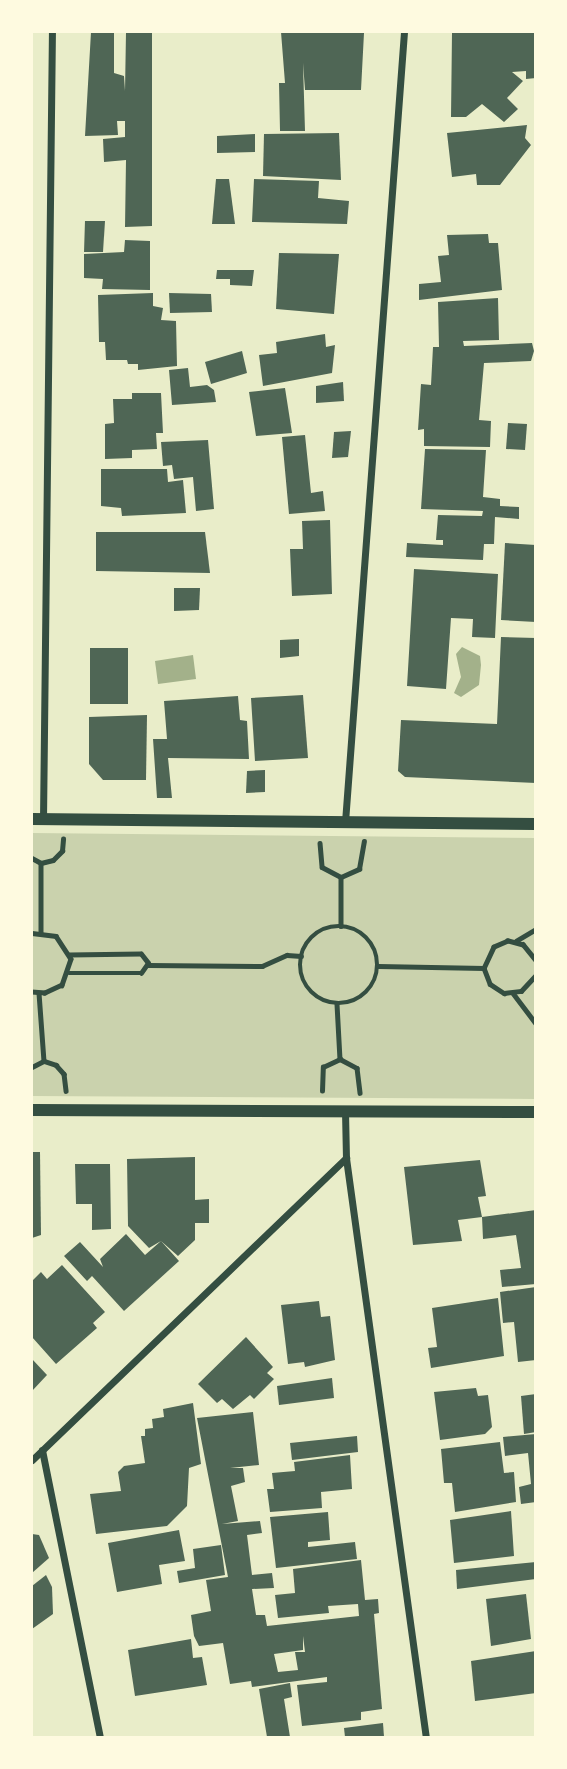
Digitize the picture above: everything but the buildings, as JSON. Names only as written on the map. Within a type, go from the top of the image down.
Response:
[{"type":"street","points":[[52,32],[37,820],[536,824]]},
{"type":"street","points":[[345,822],[404,32]]},
{"type":"street","points":[[32,1111],[536,1112]]},
{"type":"street","points":[[345,1111],[346,1158],[426,1738]]},
{"type":"street","points":[[32,1460],[346,1158]]},
{"type":"street","points":[[42,1450],[100,1738]]},
{"type":"path","points":[[41,863],[58,856],[63,836]]},
{"type":"path","points":[[341,877],[359,869],[364,836]]},
{"type":"path","points":[[320,838],[322,867],[341,877]]},
{"type":"path","points":[[32,858],[41,863]]},
{"type":"path","points":[[41,863],[41,932]]},
{"type":"path","points":[[341,877],[341,926]]},
{"type":"path","points":[[341,926],[353,929],[372,943],[378,966],[366,994],[337,1004],[313,995],[305,985],[301,956],[318,932],[341,926]]},
{"type":"path","points":[[536,929],[516,942],[494,947],[484,968],[490,984],[513,993],[536,1024]]},
{"type":"path","points":[[32,933],[41,932],[62,941],[70,955],[69,973],[57,988],[32,992]]},
{"type":"path","points":[[516,942],[530,950],[536,961]]},
{"type":"path","points":[[70,955],[141,954],[148,965]]},
{"type":"path","points":[[69,973],[141,973],[148,965],[262,966],[287,955],[301,956]]},
{"type":"path","points":[[378,966],[484,968]]},
{"type":"path","points":[[513,993],[534,982],[536,975]]},
{"type":"path","points":[[39,993],[44,1061]]},
{"type":"path","points":[[337,1004],[340,1059]]},
{"type":"path","points":[[322,1094],[323,1067],[340,1059]]},
{"type":"path","points":[[340,1059],[357,1068],[360,1094]]},
{"type":"path","points":[[32,1067],[44,1061]]},
{"type":"path","points":[[44,1061],[61,1069],[66,1091]]},
{"type":"shaded area","points":[[462,647],[480,656],[481,665],[479,685],[461,697],[454,693],[461,677],[456,654]]},
{"type":"shaded area","points":[[193,655],[196,679],[158,684],[155,661]]},
{"type":"shaded area","points":[[32,833],[535,838],[535,1099],[32,1096]]}]
